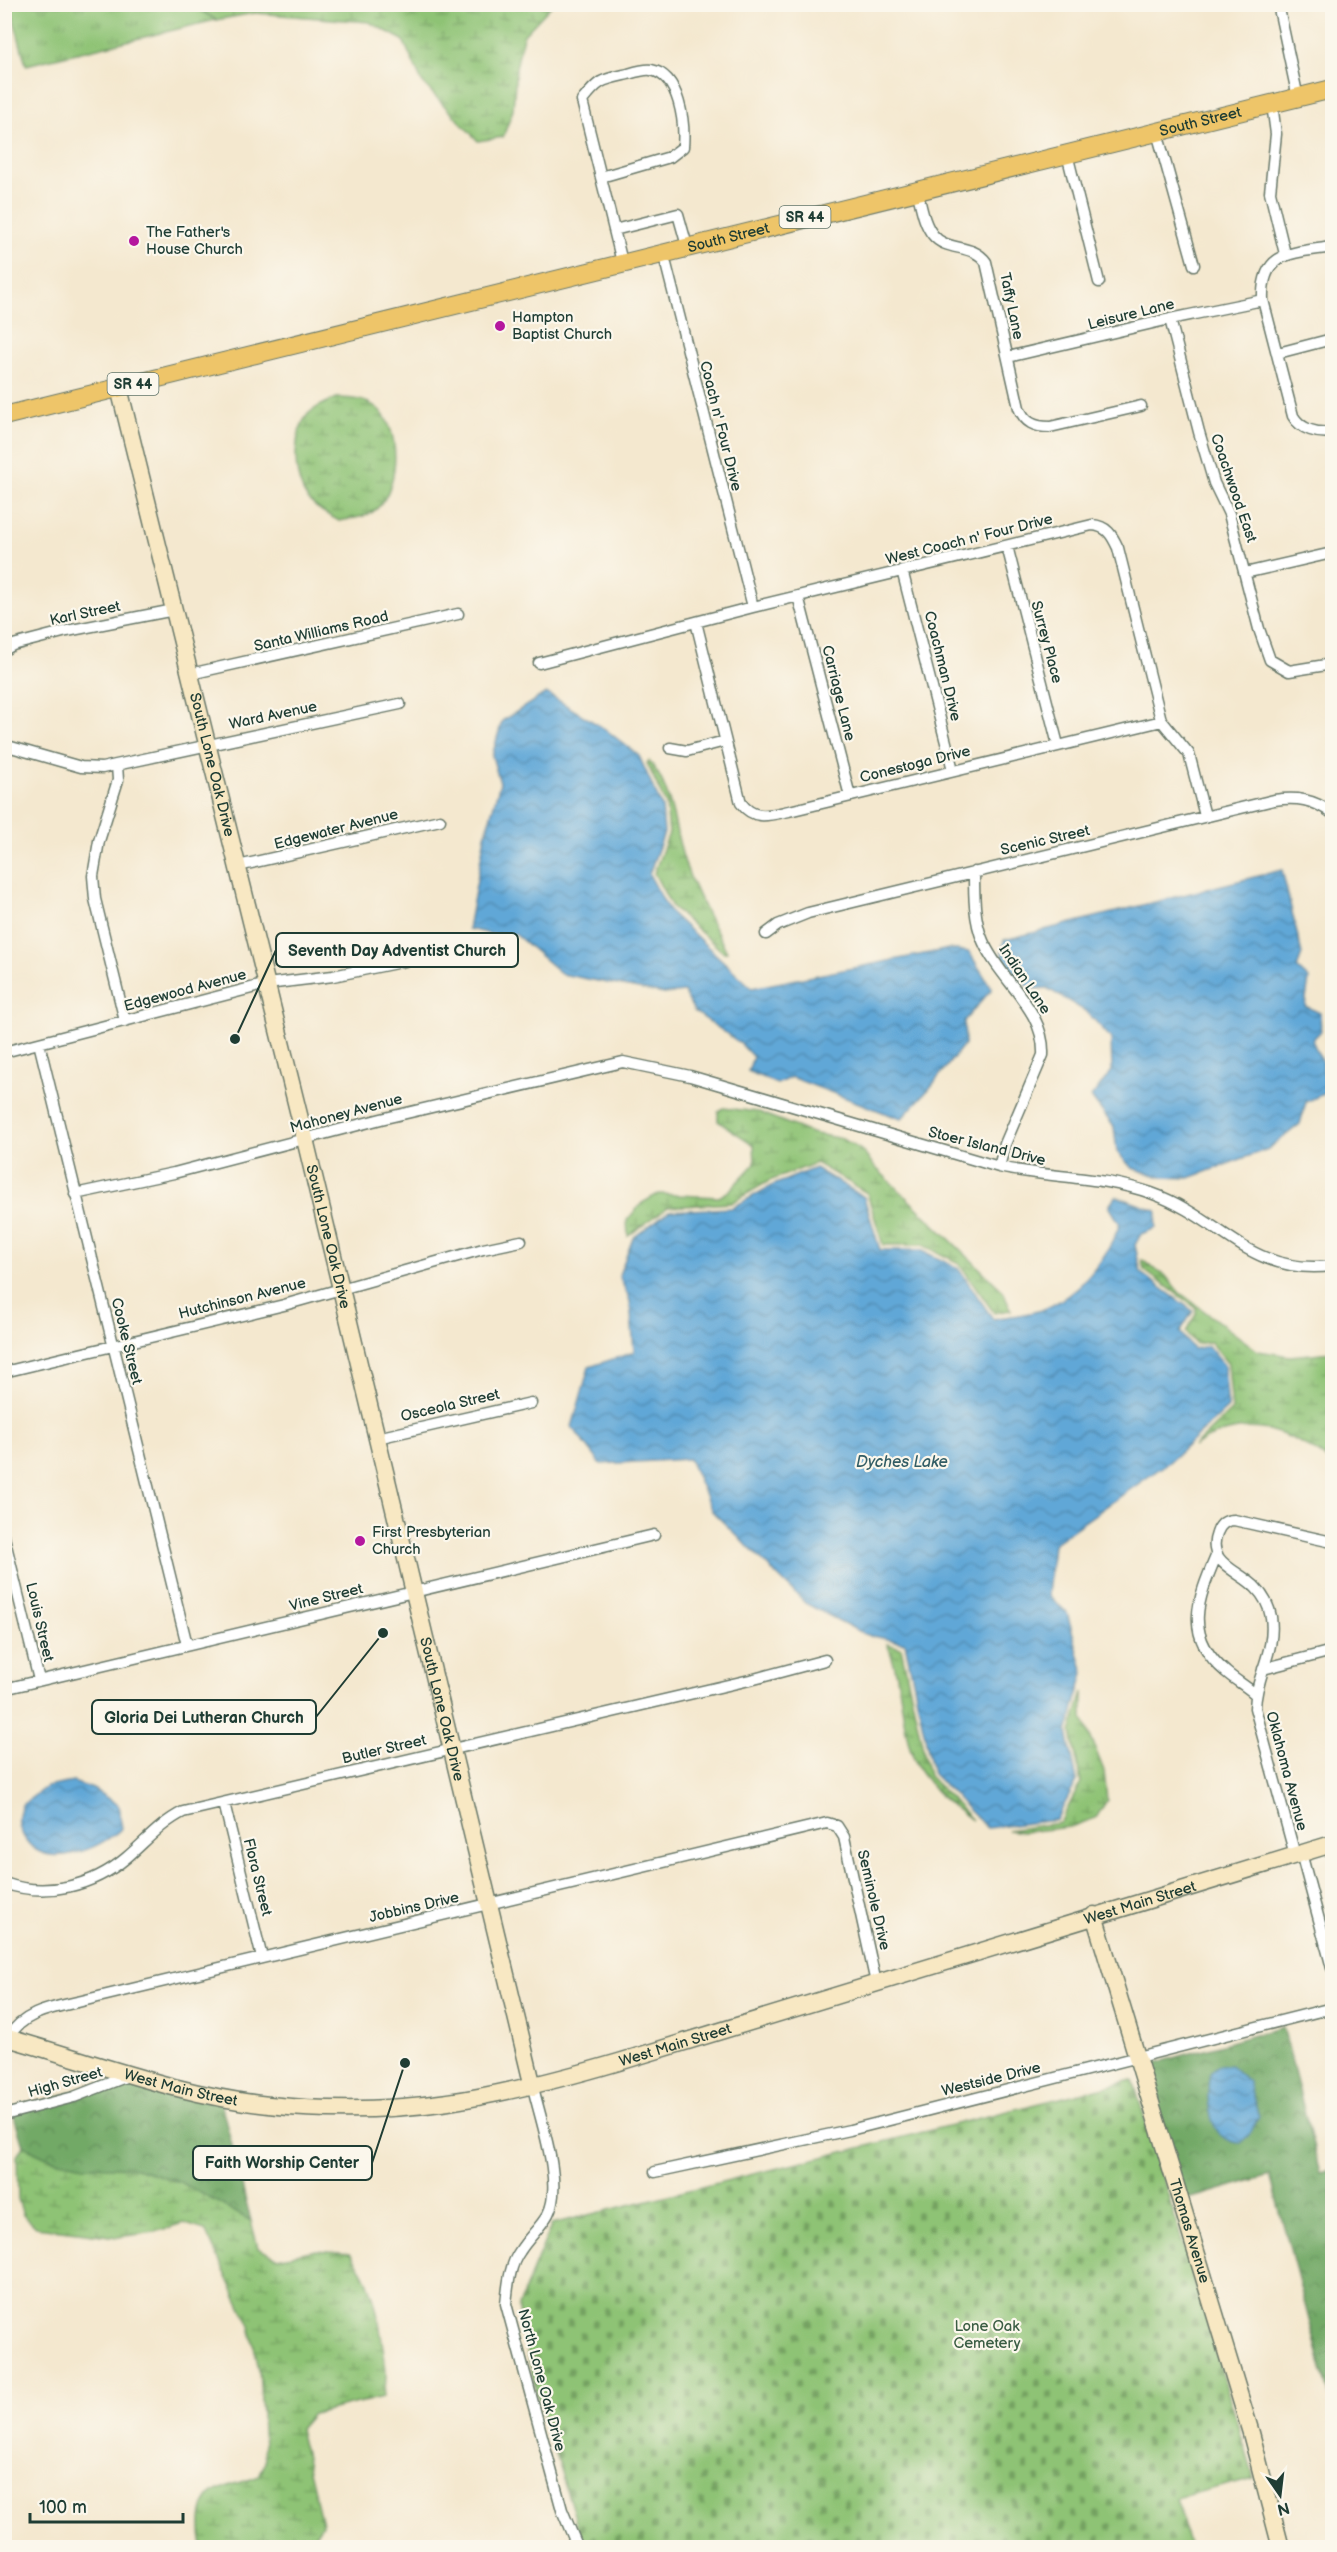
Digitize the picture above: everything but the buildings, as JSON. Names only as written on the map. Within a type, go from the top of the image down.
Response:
[{"type":"main road","name":"South Street","points":[[119,388],[622,262],[1332,89]]},
{"type":"main road","name":"SR 44","points":[[4,416],[119,388]]},
{"type":"street","points":[[1278,4],[1298,98]]},
{"type":"street","points":[[601,177],[670,157],[683,147],[684,134],[674,90],[669,80],[660,73],[650,69],[599,80],[582,101],[622,262]]},
{"type":"street","points":[[1272,104],[1276,134],[1270,192],[1285,254]]},
{"type":"street","points":[[1157,132],[1194,265]]},
{"type":"street","points":[[1067,154],[1098,282]]},
{"type":"street","name":"Taffy Lane","points":[[917,190],[927,226],[933,236],[938,241],[975,251],[986,262],[1019,408],[1032,424],[1050,427],[1141,405]]},
{"type":"street","points":[[614,230],[678,214],[687,246]]},
{"type":"street","points":[[1332,247],[1285,254],[1268,269],[1262,288],[1263,300],[1295,420],[1316,432],[1332,432]]},
{"type":"street","name":"Coach n' Four Drive","points":[[663,252],[753,607]]},
{"type":"street","name":"Leisure Lane","points":[[1008,357],[1170,318],[1263,300]]},
{"type":"street","name":"Coachwood East","points":[[1170,318],[1198,432],[1214,483],[1229,514],[1258,629],[1266,651],[1274,665],[1289,671],[1332,664]]},
{"type":"street","points":[[1278,353],[1332,339]]},
{"type":"street","name":"South Lone Oak Drive","points":[[119,388],[305,1139],[533,2087]]},
{"type":"street","name":"West Coach n' Four Drive","points":[[539,663],[753,607],[1092,525],[1105,528],[1112,535],[1120,554],[1162,721],[1189,754],[1205,816]]},
{"type":"street","name":"Surrey Place","points":[[1007,546],[1058,745]]},
{"type":"street","points":[[1245,573],[1332,553]]},
{"type":"street","name":"Coachman Drive","points":[[902,570],[953,770]]},
{"type":"street","name":"Carriage Lane","points":[[798,596],[850,796]]},
{"type":"street","name":"Karl Street","points":[[4,650],[13,645],[68,631],[174,610]]},
{"type":"street","name":"Santa Williams Road","points":[[190,674],[458,614]]},
{"type":"street","name":"Conestoga Drive","points":[[696,622],[741,803],[752,814],[764,816],[1162,721]]},
{"type":"street","name":"Ward Avenue","points":[[4,745],[81,767],[117,765],[400,704]]},
{"type":"street","points":[[670,748],[687,751],[725,741]]},
{"type":"street","points":[[117,765],[118,780],[99,841],[93,876],[95,899],[126,1021]]},
{"type":"street","name":"Scenic Street","points":[[766,934],[778,925],[808,914],[1205,816],[1288,798],[1312,801],[1332,813]]},
{"type":"street","name":"Edgewater Avenue","points":[[238,866],[441,820]]},
{"type":"street","name":"Indian Lane","points":[[974,872],[982,939],[1005,978],[1036,1020],[1044,1043],[1043,1055],[1005,1144],[999,1167]]},
{"type":"street","name":"Edgewood Avenue","points":[[4,1052],[267,984],[333,976],[411,960]]},
{"type":"street","name":"Cooke Street","points":[[39,1043],[187,1645]]},
{"type":"street","name":"Stoer Island Drive","points":[[626,1062],[690,1076],[999,1167],[1031,1174],[1126,1186],[1183,1205],[1250,1252],[1273,1262],[1300,1267],[1332,1266]]},
{"type":"street","name":"Mahoney Avenue","points":[[75,1194],[174,1173],[381,1119],[626,1062]]},
{"type":"street","name":"Hutchinson Avenue","points":[[4,1371],[341,1289],[521,1241]]},
{"type":"street","name":"Osceola Street","points":[[377,1438],[531,1403]]},
{"type":"street","points":[[1217,1554],[1229,1570],[1256,1588],[1268,1607],[1271,1651],[1255,1694],[1214,1660],[1199,1638],[1197,1617],[1217,1554],[1216,1533],[1225,1522],[1230,1520],[1332,1542]]},
{"type":"street","name":"Vine Street","points":[[4,1689],[654,1535]]},
{"type":"street","name":"Louis Street","points":[[4,1536],[39,1680]]},
{"type":"street","points":[[1263,1669],[1332,1652]]},
{"type":"street","name":"Butler Street","points":[[4,1883],[44,1889],[79,1884],[115,1866],[174,1816],[183,1812],[754,1679],[825,1660]]},
{"type":"street","name":"Oklahoma Avenue","points":[[1255,1694],[1255,1708],[1332,1968]]},
{"type":"street","name":"Flora Street","points":[[225,1803],[262,1958]]},
{"type":"street","name":"Jobbins Drive","points":[[6,2038],[12,2030],[32,2014],[826,1823],[837,1826]]},
{"type":"street","name":"Seminole Drive","points":[[837,1826],[844,1837],[876,1983]]},
{"type":"street","name":"West Main Street","points":[[6,2038],[133,2073],[268,2105],[333,2110],[395,2109],[468,2101],[533,2087],[1332,1844]]},
{"type":"street","name":"Thomas Avenue","points":[[1094,1915],[1251,2433],[1281,2547]]},
{"type":"street","name":"Westside Drive","points":[[655,2172],[850,2130],[1332,2008]]},
{"type":"street","name":"High Street","points":[[4,2115],[74,2097],[133,2073]]},
{"type":"street","name":"North Lone Oak Drive","points":[[533,2087],[552,2170],[552,2202],[548,2214],[518,2253],[510,2276],[506,2304],[562,2510],[578,2547]]},
{"type":"green space","points":[[10,5],[192,5],[216,20],[26,65]]},
{"type":"green space","points":[[192,5],[552,5],[523,36],[516,68],[513,110],[503,137],[478,141],[422,82],[403,40],[369,22],[255,13],[216,20]]},
{"type":"green space","points":[[337,398],[363,401],[377,408],[391,431],[395,462],[388,492],[381,504],[367,515],[339,521],[318,509],[306,496],[297,472],[296,462],[299,431],[308,414],[318,406]]},
{"type":"green space","points":[[649,761],[657,771],[668,795],[684,860],[693,884],[727,952],[723,952],[672,907],[654,873],[669,833],[666,805],[647,763]]},
{"type":"green space","points":[[723,1108],[759,1112],[811,1133],[843,1139],[861,1150],[876,1168],[1002,1290],[1011,1310],[994,1313],[959,1263],[923,1245],[883,1245],[867,1193],[816,1163],[769,1181],[731,1203],[668,1207],[628,1236],[627,1220],[642,1203],[658,1194],[719,1197],[729,1191],[755,1163],[754,1145],[718,1121],[718,1112]]},
{"type":"green space","points":[[1142,1260],[1165,1275],[1179,1292],[1258,1351],[1290,1356],[1332,1352],[1332,1463],[1298,1441],[1282,1434],[1248,1428],[1230,1430],[1193,1447],[1232,1410],[1228,1364],[1210,1342],[1195,1344],[1186,1332],[1196,1314],[1196,1308],[1144,1270]]},
{"type":"green space","points":[[887,1644],[901,1648],[929,1776],[972,1820],[935,1790],[914,1759],[907,1735],[896,1670]]},
{"type":"green space","points":[[1083,1692],[1083,1718],[1104,1771],[1107,1800],[1096,1818],[1070,1827],[1023,1832],[1008,1830],[1060,1823],[1081,1782],[1071,1732]]},
{"type":"green space","points":[[1283,2027],[1320,2173],[1332,2170],[1332,2405],[1270,2175],[1185,2200],[1145,2066]]},
{"type":"green space","points":[[125,2077],[221,2102],[251,2221],[182,2183],[136,2168],[84,2166],[53,2160],[23,2146],[12,2110]]},
{"type":"green space","name":"Lone Oak Cemetery","points":[[1133,2080],[1254,2478],[1176,2498],[1190,2547],[584,2547],[535,2388],[518,2306],[552,2224]]},
{"type":"green space","points":[[23,2146],[53,2160],[84,2166],[136,2168],[182,2183],[251,2221],[258,2248],[277,2258],[316,2250],[350,2253],[364,2273],[378,2317],[386,2369],[385,2390],[383,2397],[312,2414],[299,2429],[322,2524],[307,2547],[203,2547],[201,2524],[206,2501],[218,2490],[259,2476],[265,2462],[259,2370],[250,2326],[205,2230],[183,2223],[155,2232],[118,2237],[36,2227],[23,2215],[18,2199],[17,2156]]},
{"type":"water","points":[[546,693],[605,729],[639,756],[662,807],[664,833],[649,874],[669,911],[752,988],[949,949],[969,952],[992,989],[964,1021],[965,1043],[929,1089],[901,1119],[791,1077],[777,1084],[748,1071],[753,1057],[740,1043],[694,1011],[684,992],[664,994],[562,974],[515,934],[491,934],[468,929],[485,836],[500,783],[492,756],[502,721]]},
{"type":"water","points":[[1282,870],[1302,954],[1297,968],[1309,979],[1305,1006],[1320,1013],[1321,1031],[1312,1040],[1322,1062],[1327,1092],[1306,1102],[1300,1124],[1268,1149],[1189,1178],[1161,1177],[1132,1168],[1117,1152],[1114,1127],[1091,1097],[1112,1071],[1111,1038],[1087,1012],[1047,988],[1030,989],[1001,960],[1004,940]]},
{"type":"water","name":"Dyches Lake","points":[[815,1168],[864,1197],[880,1250],[921,1250],[958,1268],[993,1319],[1044,1309],[1069,1294],[1091,1274],[1108,1250],[1120,1224],[1109,1206],[1116,1196],[1157,1211],[1156,1228],[1141,1234],[1135,1245],[1141,1273],[1193,1311],[1180,1332],[1193,1349],[1208,1346],[1224,1365],[1228,1408],[1169,1462],[1053,1544],[1048,1595],[1067,1613],[1084,1673],[1067,1732],[1077,1781],[1056,1820],[987,1828],[933,1774],[905,1643],[864,1634],[805,1603],[712,1511],[689,1459],[601,1464],[572,1427],[589,1367],[634,1352],[630,1301],[619,1275],[633,1238],[669,1211],[732,1208],[771,1186]]},
{"type":"water","points":[[73,1782],[93,1789],[118,1805],[122,1828],[101,1843],[74,1854],[47,1854],[35,1849],[26,1840],[19,1827],[22,1805],[46,1787]]},
{"type":"water","points":[[1230,2065],[1248,2082],[1259,2116],[1249,2135],[1240,2143],[1229,2141],[1221,2135],[1215,2127],[1209,2106],[1210,2073],[1219,2066]]},
{"type":"place","name":"The Father's House Church","points":[[134,241]]},
{"type":"place","name":"Hampton Baptist Church","points":[[500,326]]},
{"type":"place","name":"Seventh Day Adventist Church","points":[[235,1039]]},
{"type":"place","name":"First Presbyterian Church","points":[[360,1541]]},
{"type":"place","name":"Gloria Dei Lutheran Church","points":[[383,1633]]},
{"type":"place","name":"Faith Worship Center","points":[[405,2063]]}]
